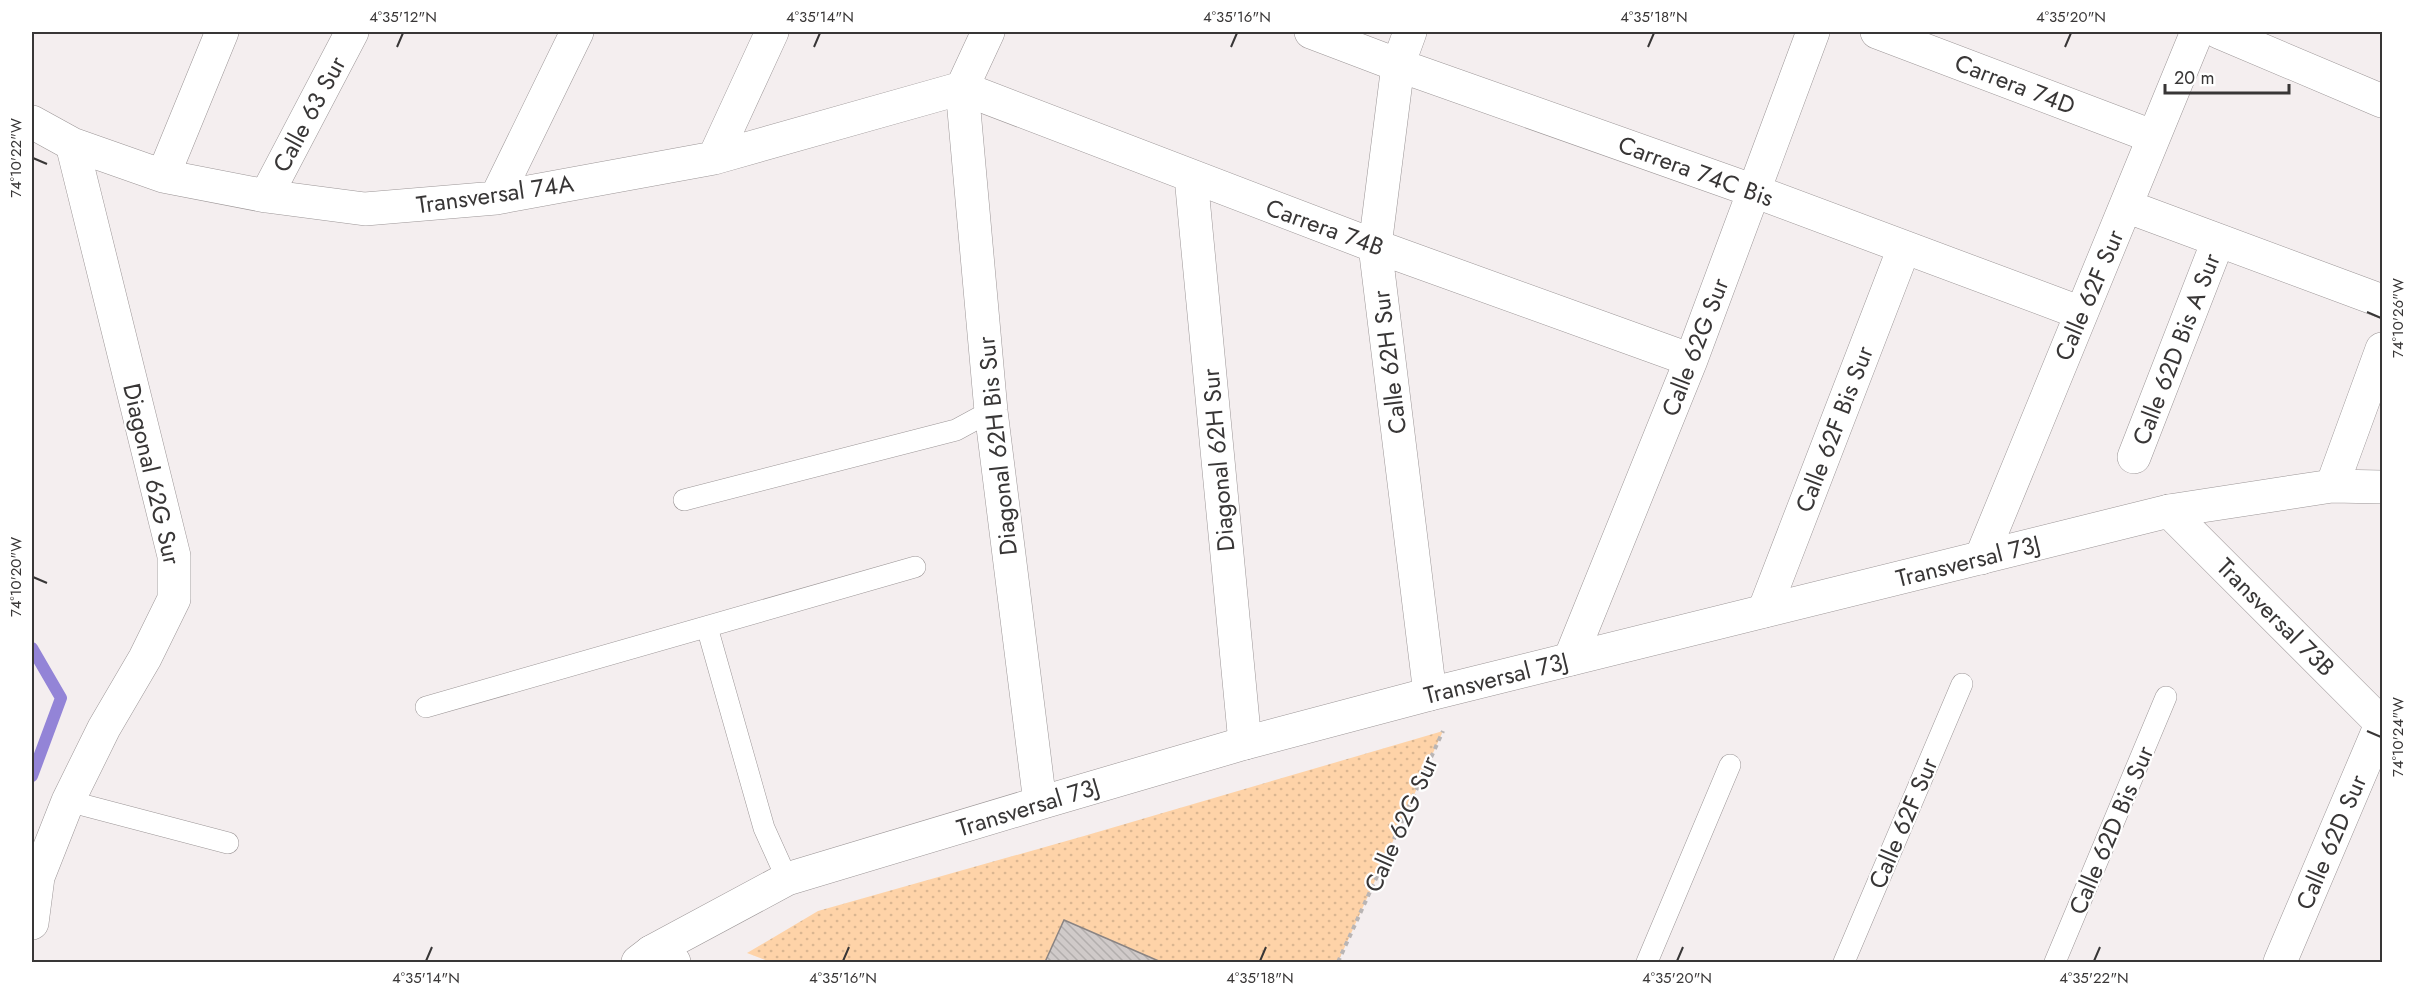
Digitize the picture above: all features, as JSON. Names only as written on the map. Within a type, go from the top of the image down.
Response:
[{"type":"street","points":[[163,176],[222,32]]},
{"type":"street","name":"Calle 63 Sur","points":[[266,196],[352,32]]},
{"type":"street","points":[[496,198],[577,32]]},
{"type":"street","points":[[714,158],[772,32]]},
{"type":"street","points":[[962,88],[987,32]]},
{"type":"street","name":"Carrera 74C Bis","points":[[1311,32],[1754,191],[2081,313]]},
{"type":"street","name":"Calle 62H Sur","points":[[1410,32],[1398,65],[1375,246],[1430,694]]},
{"type":"street","name":"Calle 62G Sur","points":[[1570,659],[1691,360],[1814,32]]},
{"type":"street","name":"Carrera 74D","points":[[1877,32],[2154,137]]},
{"type":"street","name":"Calle 62F Sur","points":[[1981,558],[2198,32]]},
{"type":"street","points":[[2219,32],[2382,101]]},
{"type":"street","name":"Transversal 74A","points":[[32,122],[72,144],[163,176],[266,196],[365,209],[496,198],[714,158],[962,88]]},
{"type":"street","name":"Carrera 74B","points":[[962,88],[1375,246],[1691,360]]},
{"type":"street","name":"Diagonal 62H Bis Sur","points":[[962,88],[991,411],[1040,802]]},
{"type":"street","name":"Diagonal 62G Sur","points":[[32,923],[38,877],[68,801],[104,728],[145,658],[174,599],[174,556],[72,144]]},
{"type":"street","name":"Diagonal 62H Sur","points":[[1191,177],[1245,743]]},
{"type":"street","points":[[2126,206],[2382,302]]},
{"type":"street","name":"Calle 62D Bis A Sur","points":[[2134,457],[2218,241]]},
{"type":"street","name":"Calle 62F Bis Sur","points":[[1764,611],[1905,248]]},
{"type":"street","points":[[2332,486],[2382,349]]},
{"type":"street","name":"Transversal 73J","points":[[654,959],[787,879],[1245,743],[1430,694],[2169,511],[2332,486],[2382,487]]},
{"type":"street","name":"Transversal 73B","points":[[2169,511],[2382,723]]},
{"type":"street","name":"Calle 62D Sur","points":[[2280,963],[2382,723]]},
{"type":"lane","points":[[684,500],[956,430],[991,411]]},
{"type":"lane","points":[[426,707],[915,567]]},
{"type":"lane","points":[[707,627],[764,828],[787,879]]},
{"type":"lane","name":"Calle 62F Sur","points":[[1844,963],[1962,684]]},
{"type":"lane","name":"Calle 62D Bis Sur","points":[[2055,963],[2166,697]]},
{"type":"lane","points":[[1647,963],[1730,765]]},
{"type":"lane","points":[[68,801],[228,843]]},
{"type":"path","name":"Calle 62G Sur","points":[[1338,963],[1462,686]]},
{"type":"shaded area","points":[[1443,731],[1338,962],[771,962],[747,953],[818,911]]},
{"type":"building","points":[[1064,920],[1161,962],[1045,962]]},
{"type":"waterway","points":[[32,648],[61,698],[32,776]]}]
